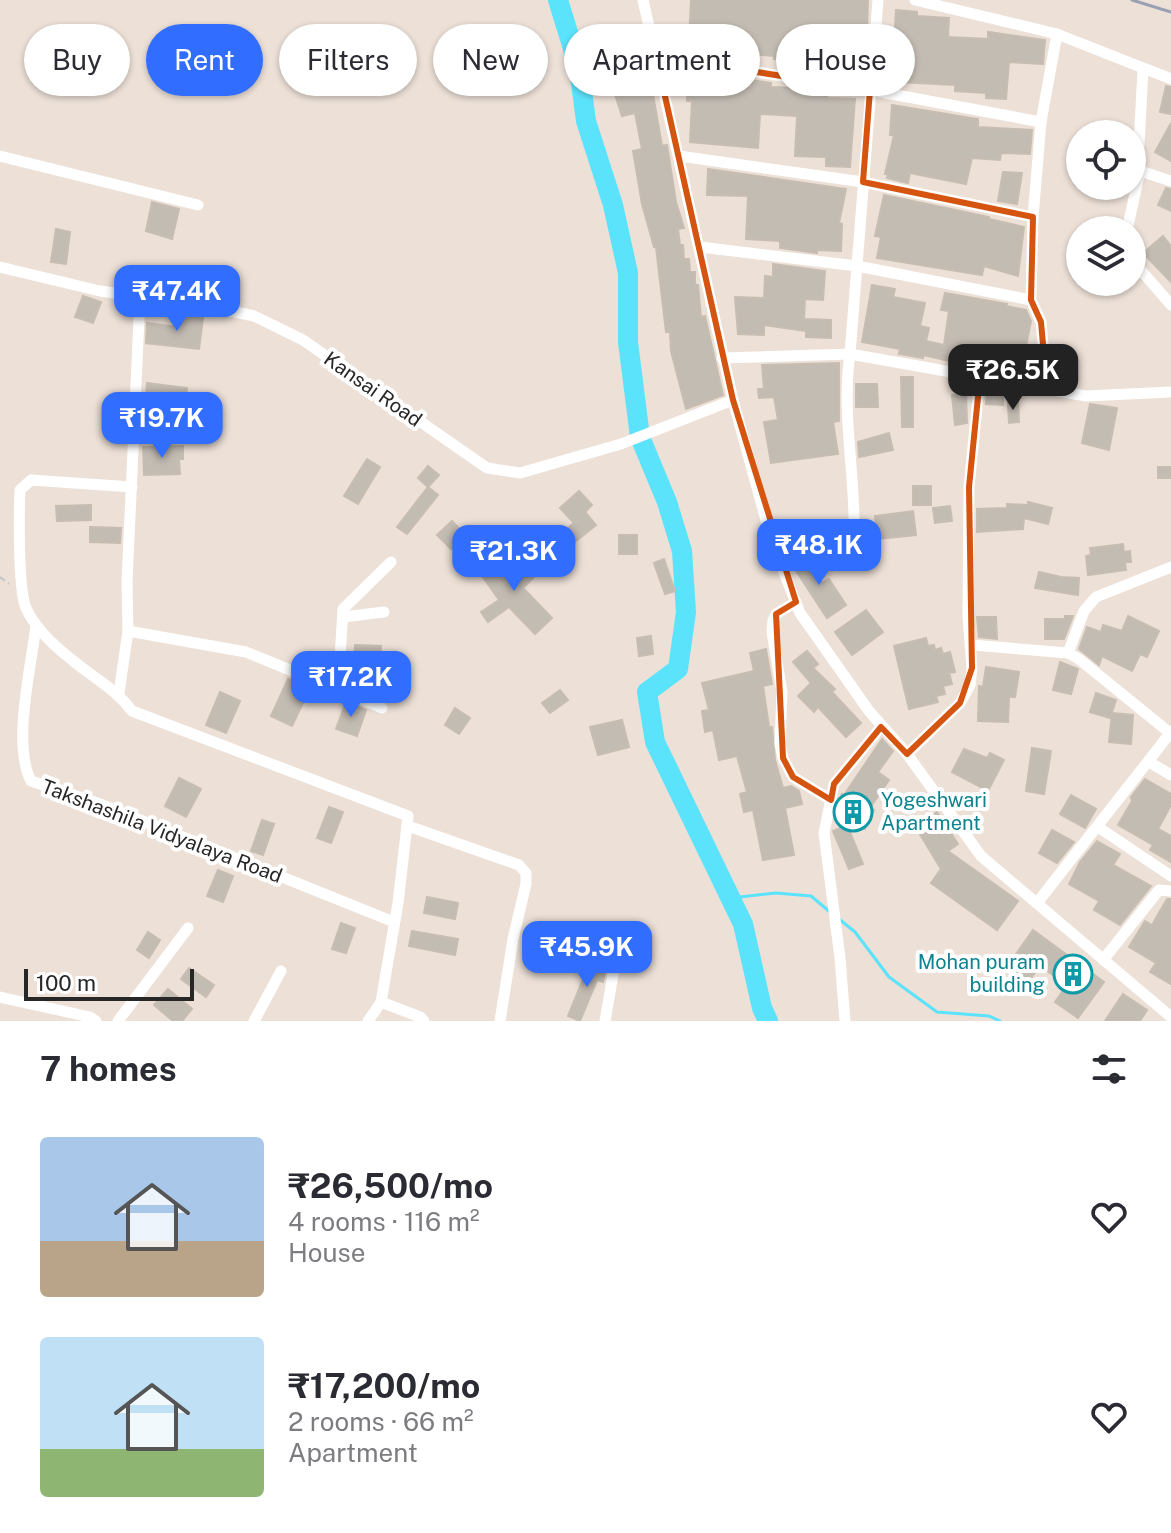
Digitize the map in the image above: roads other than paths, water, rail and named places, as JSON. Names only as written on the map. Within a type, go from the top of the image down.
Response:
[{"type":"street","points":[[643,0],[649,24]]},
{"type":"street","points":[[876,24],[878,0]]},
{"type":"street","points":[[915,0],[1057,34],[1171,79]]},
{"type":"street","points":[[1047,389],[1041,322],[1031,300],[1033,217],[1041,122],[1057,34]]},
{"type":"street","points":[[1140,120],[1143,70]]},
{"type":"street","points":[[665,96],[722,358],[772,542],[800,613],[881,727],[907,754],[981,856],[1171,1017]]},
{"type":"street","points":[[854,537],[855,496],[846,383],[870,96]]},
{"type":"street","points":[[902,96],[1041,122]]},
{"type":"street","points":[[0,156],[198,205]]},
{"type":"street","points":[[679,156],[863,182],[1033,217]]},
{"type":"street","points":[[1146,173],[1171,181]]},
{"type":"street","points":[[700,247],[857,266],[1031,300]]},
{"type":"street","name":"Kansai Road","points":[[0,267],[100,291],[198,304],[254,316],[291,334],[487,468],[520,473],[621,444],[733,400]]},
{"type":"street","points":[[1146,276],[1171,305]]},
{"type":"street","points":[[119,693],[128,631],[127,582],[140,297]]},
{"type":"street","points":[[722,358],[850,354],[1086,396],[1171,392]]},
{"type":"street","points":[[907,754],[960,703],[970,685],[969,487],[980,377]]},
{"type":"street","points":[[132,487],[31,480],[20,490],[24,604],[36,626],[71,659],[119,693],[132,711],[408,816],[381,1002],[368,1021]]},
{"type":"street","points":[[338,691],[343,609],[391,562]]},
{"type":"street","points":[[1068,653],[1084,611],[1096,597],[1171,567]]},
{"type":"street","points":[[796,602],[776,614],[773,621],[782,692],[780,744],[793,777],[831,800]]},
{"type":"street","points":[[343,617],[384,612]]},
{"type":"street","name":"Takshashila Vidyalaya Road","points":[[36,626],[21,746],[31,781],[103,805],[394,922]]},
{"type":"street","points":[[128,631],[246,652],[382,708]]},
{"type":"street","points":[[972,645],[1068,653],[1170,732],[1037,903]]},
{"type":"street","points":[[845,1021],[824,833],[834,784],[881,727]]},
{"type":"street","points":[[1149,762],[1171,775]]},
{"type":"street","points":[[408,826],[519,865],[526,873],[500,1021]]},
{"type":"street","points":[[1098,827],[1171,876]]},
{"type":"street","points":[[1103,960],[1159,890],[1171,891]]},
{"type":"street","points":[[118,1021],[188,928]]},
{"type":"street","points":[[605,1021],[614,969]]},
{"type":"street","points":[[254,1021],[281,971]]},
{"type":"street","points":[[0,997],[90,1017],[96,1021]]},
{"type":"street","points":[[381,1002],[424,1021]]},
{"type":"waterway","points":[[558,0],[579,68],[586,121],[613,205],[628,273],[628,342],[640,437],[667,502],[682,551],[686,612],[678,669],[647,692],[655,742],[743,924],[762,1008],[768,1021]]},
{"type":"waterway","points":[[731,898],[776,893],[811,896],[830,912]]},
{"type":"waterway","points":[[839,919],[855,932],[889,977],[937,1012],[989,1016],[1000,1021]]},
{"type":"railway","points":[[1132,0],[1171,12]]},
{"type":"place","name":"Yogeshwari Apartment","points":[[853,812]]},
{"type":"place","name":"Mohan puram building","points":[[1073,974]]}]
